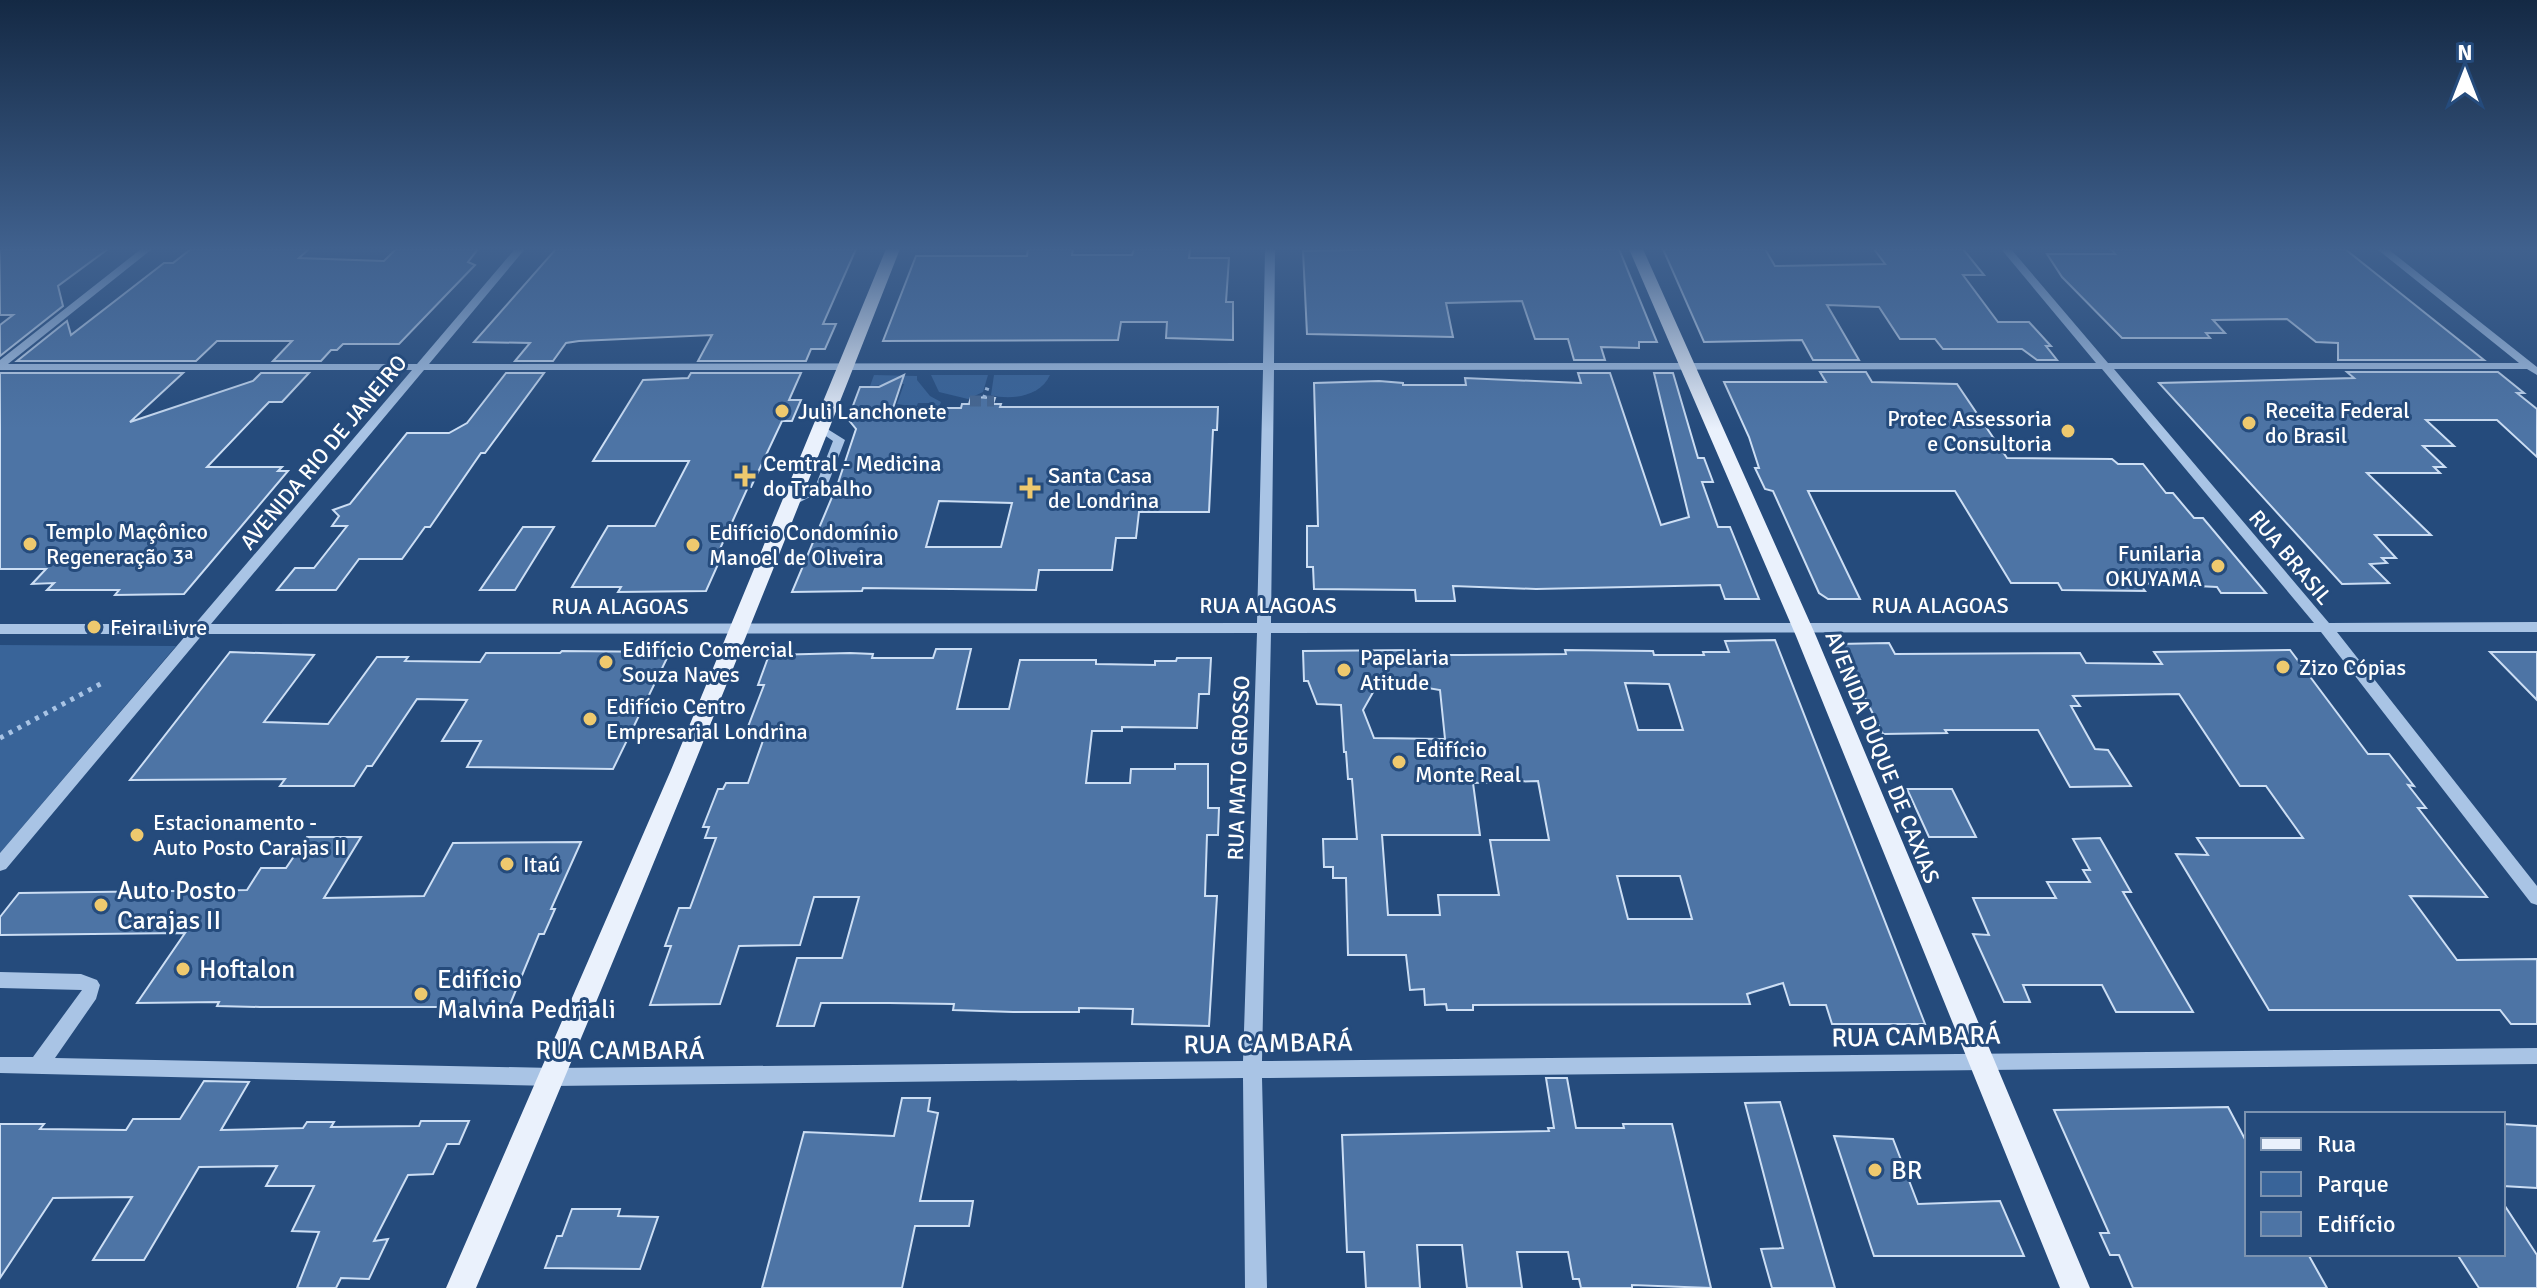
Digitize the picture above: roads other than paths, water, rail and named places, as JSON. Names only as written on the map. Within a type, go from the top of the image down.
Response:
[{"type":"main road","points":[[461,1288],[741,628],[869,309]]},
{"type":"main road","name":"AVENIDA DUQUE DE CAXIAS","points":[[1664,309],[1802,627],[2075,1288]]},
{"type":"street","points":[[0,366],[71,309]]},
{"type":"street","name":"AVENIDA RIO DE JANEIRO","points":[[0,864],[469,309]]},
{"type":"street","name":"RUA MATO GROSSO","points":[[1256,1288],[1252,1070],[1269,309]]},
{"type":"street","name":"RUA BRASIL","points":[[2057,309],[2324,626],[2537,898]]},
{"type":"street","points":[[2458,309],[2533,369]]},
{"type":"street","points":[[0,366],[2105,366],[2533,369]]},
{"type":"street","name":"RUA ALAGOAS","points":[[0,629],[2537,627]]},
{"type":"street","points":[[0,980],[81,982],[91,985],[90,994],[38,1066]]},
{"type":"street","name":"RUA CAMBARÁ","points":[[0,1065],[553,1077],[2537,1056]]},
{"type":"tunnel","points":[[970,401],[994,401]]},
{"type":"place","name":"Juli Lanchonete","points":[[782,411]]},
{"type":"place","name":"Receita Federal do Brasil","points":[[2249,423]]},
{"type":"place","name":"Protec Assessoria e Consultoria","points":[[2068,431]]},
{"type":"place","name":"Cemtral - Medicina do Trabalho","points":[[745,476]]},
{"type":"place","name":"Santa Casa de Londrina","points":[[1030,488]]},
{"type":"place","name":"Templo Maçônico Regeneração 3ª","points":[[30,544]]},
{"type":"place","name":"Edifício Condomínio Manoel de Oliveira","points":[[693,545]]},
{"type":"place","name":"Funilaria OKUYAMA","points":[[2218,566]]},
{"type":"place","name":"Feira Livre","points":[[94,627]]},
{"type":"place","name":"Edifício Comercial Souza Naves","points":[[606,662]]},
{"type":"place","name":"Zizo Cópias","points":[[2283,667]]},
{"type":"place","name":"Papelaria Atitude","points":[[1344,670]]},
{"type":"place","name":"Edifício Centro Empresarial Londrina","points":[[590,719]]},
{"type":"place","name":"Edifício Monte Real","points":[[1399,762]]},
{"type":"place","name":"Estacionamento - Auto Posto Carajas II","points":[[137,835]]},
{"type":"place","name":"Itaú","points":[[507,864]]},
{"type":"place","name":"Auto Posto Carajas II","points":[[101,905]]},
{"type":"place","name":"Hoftalon","points":[[183,969]]},
{"type":"place","name":"Edifício Malvina Pedriali","points":[[421,994]]},
{"type":"place","name":"BR","points":[[1875,1170]]}]
